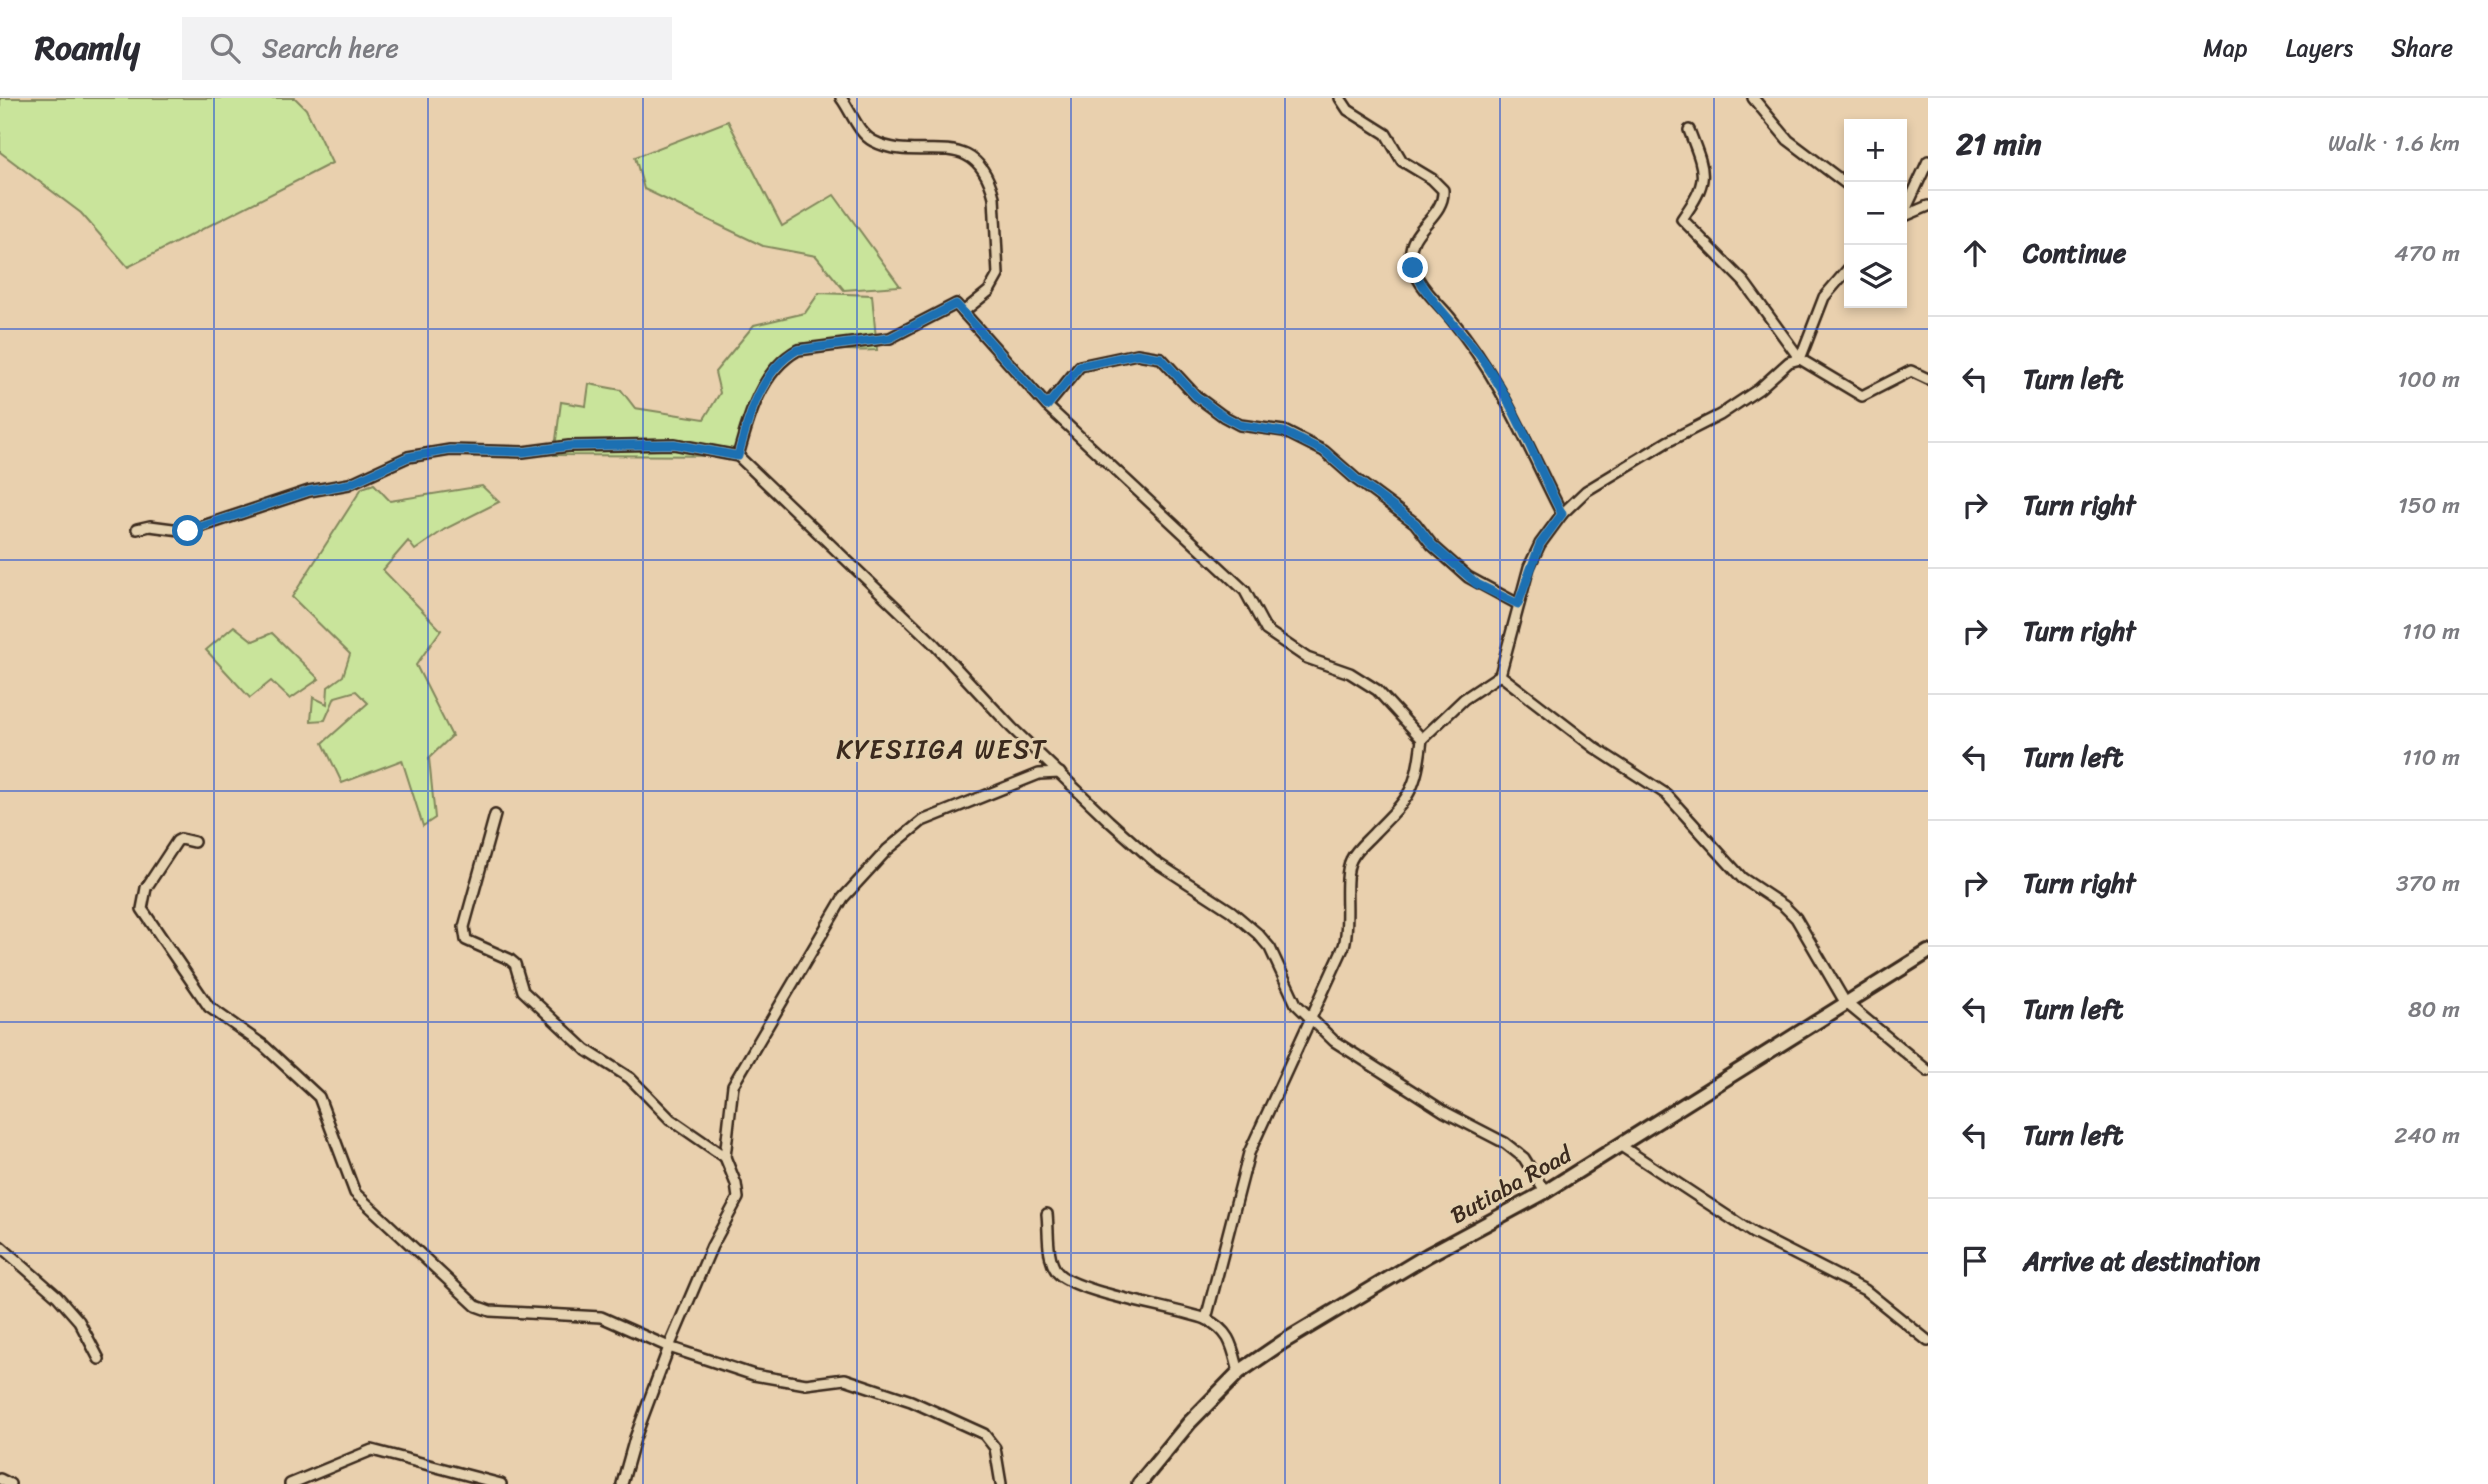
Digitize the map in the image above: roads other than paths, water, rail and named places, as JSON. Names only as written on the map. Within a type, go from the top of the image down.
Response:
[{"type":"main road","name":"Butiaba Road","points":[[1139,1484],[1189,1423],[1239,1373],[1320,1318],[1545,1192],[1928,952]]},
{"type":"street","points":[[841,98],[863,133],[877,143],[952,149],[964,153],[984,173],[994,197],[998,275],[989,291],[963,312]]},
{"type":"street","points":[[1340,98],[1348,110],[1386,134],[1402,161],[1432,178],[1443,190],[1441,202],[1412,245],[1413,268],[1424,289],[1450,318],[1499,384],[1562,514]]},
{"type":"street","points":[[1753,98],[1788,139],[1844,182]]},
{"type":"street","points":[[1689,130],[1704,177],[1700,192],[1682,219],[1744,282],[1800,359],[1862,397],[1911,371],[1928,379]]},
{"type":"street","points":[[1907,206],[1928,161]]},
{"type":"street","points":[[1907,215],[1928,206]]},
{"type":"street","points":[[1800,359],[1824,298],[1844,274]]},
{"type":"street","points":[[738,456],[749,413],[790,354],[797,350],[890,338],[956,304],[1047,406],[1245,591],[1266,630],[1307,658],[1350,673],[1377,690],[1422,738]]},
{"type":"street","points":[[1047,406],[1080,366],[1137,354],[1161,358],[1196,396],[1223,416],[1240,425],[1284,432],[1324,451],[1357,480],[1415,523],[1432,545],[1477,584],[1518,604]]},
{"type":"street","points":[[1206,1319],[1249,1153],[1282,1076],[1312,1021],[1336,967],[1349,929],[1349,864],[1357,850],[1409,796],[1417,778],[1422,738],[1464,699],[1500,675],[1518,604],[1540,544],[1562,514],[1586,491],[1667,442],[1720,415],[1759,389],[1789,362],[1800,359]]},
{"type":"street","points":[[137,529],[150,526],[188,531],[309,491],[349,484],[408,457],[450,450],[523,452],[569,446],[674,444],[738,456],[933,643],[1012,728],[1154,862],[1231,911],[1258,934],[1270,948],[1296,1004],[1312,1021],[1334,1041],[1436,1107],[1505,1143],[1524,1158],[1545,1192]]},
{"type":"street","points":[[1500,675],[1595,748],[1666,794],[1742,878],[1784,906],[1796,918],[1845,1002],[1928,1071]]},
{"type":"street","points":[[622,1484],[635,1438],[669,1347],[712,1247],[738,1198],[736,1184],[725,1157],[730,1093],[856,881],[922,821],[1039,774],[1060,773]]},
{"type":"street","points":[[495,815],[464,926],[466,940],[515,964],[523,991],[586,1050],[630,1078],[670,1119],[725,1157]]},
{"type":"street","points":[[194,842],[181,839],[177,841],[146,888],[142,909],[209,1007],[262,1045],[319,1097],[348,1181],[365,1205],[476,1306],[490,1311],[601,1317],[669,1347],[754,1374],[806,1384],[845,1379],[911,1401],[984,1434],[995,1448],[1001,1484]]},
{"type":"street","points":[[1621,1146],[1753,1233],[1865,1290],[1928,1341]]},
{"type":"street","points":[[1047,1214],[1052,1265],[1064,1279],[1112,1296],[1174,1308],[1222,1327],[1231,1342],[1239,1373]]},
{"type":"street","points":[[0,1246],[57,1296],[79,1321],[99,1359]]},
{"type":"street","points":[[290,1484],[358,1453],[372,1450],[501,1484]]},
{"type":"street","points":[[0,1479],[10,1484]]},
{"type":"district","name":"KYESIIGA WEST","points":[[942,749]]}]
